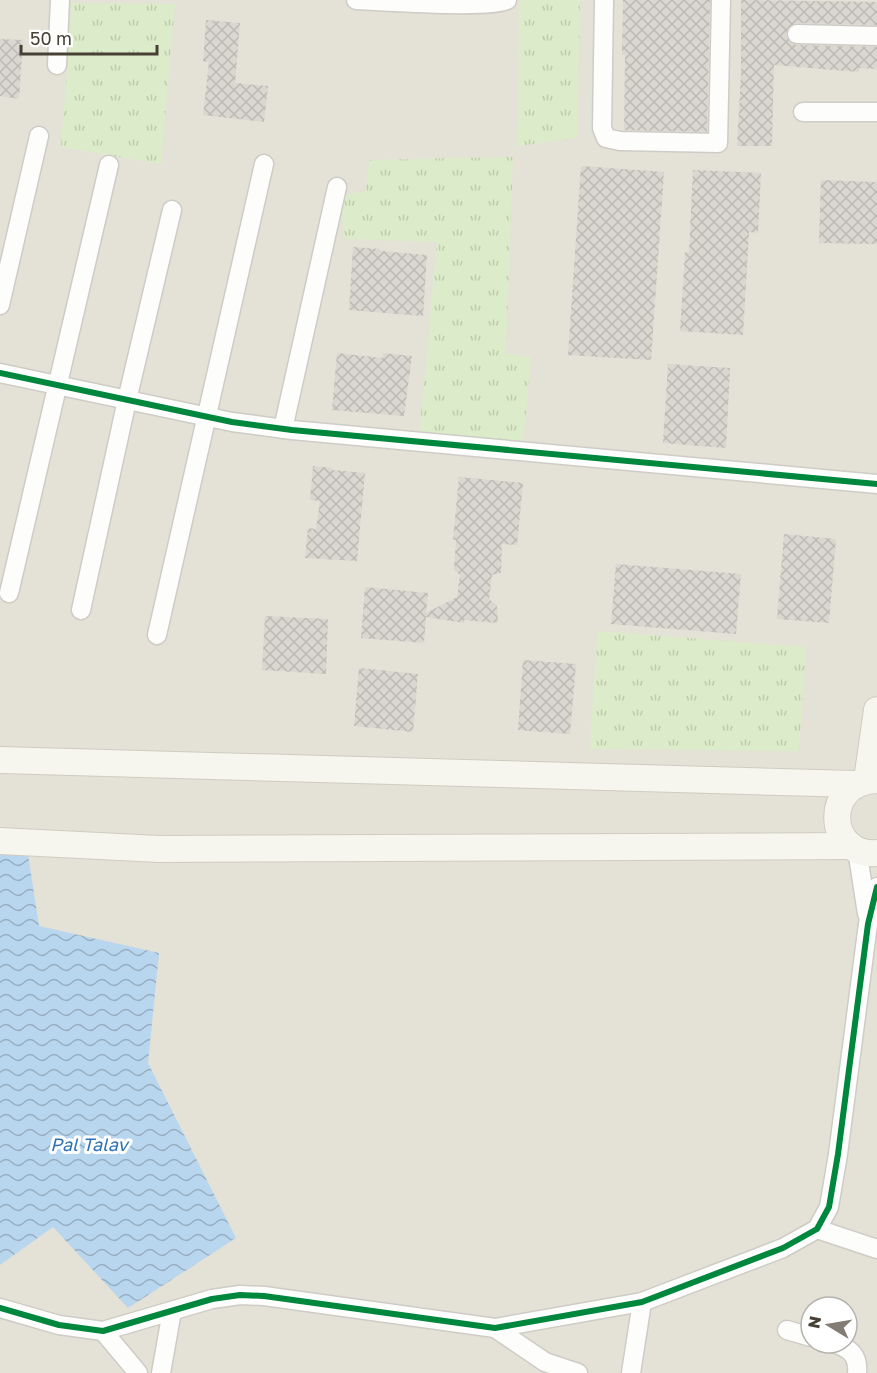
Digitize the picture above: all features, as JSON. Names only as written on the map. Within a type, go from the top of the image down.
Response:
[{"type":"street","points":[[57,65],[60,0]]},
{"type":"street","points":[[356,0],[481,4],[503,3],[507,0]]},
{"type":"street","points":[[604,0],[602,128],[606,138],[620,141],[718,143],[721,0]]},
{"type":"street","points":[[797,34],[877,36]]},
{"type":"street","points":[[804,112],[877,112]]},
{"type":"street","points":[[0,305],[39,136]]},
{"type":"street","points":[[157,635],[264,164]]},
{"type":"street","points":[[9,593],[109,165]]},
{"type":"street","points":[[283,429],[337,187]]},
{"type":"street","points":[[81,610],[172,210]]},
{"type":"street","points":[[0,373],[207,417],[283,429],[877,484]]},
{"type":"street","points":[[862,849],[843,837],[837,826],[836,814],[843,797],[866,781],[877,710]]},
{"type":"street","points":[[0,760],[866,781]]},
{"type":"street","points":[[0,841],[159,849],[862,849]]},
{"type":"street","points":[[862,849],[868,924]]},
{"type":"street","points":[[0,1308],[59,1325],[103,1331],[212,1299],[240,1295],[264,1296],[495,1328],[642,1302],[783,1248],[818,1229],[829,1207],[868,924],[877,887]]},
{"type":"street","points":[[818,1229],[877,1249]]},
{"type":"street","points":[[631,1373],[642,1302]]},
{"type":"street","points":[[161,1373],[172,1311]]},
{"type":"street","points":[[495,1328],[543,1367],[578,1373]]},
{"type":"street","points":[[787,1330],[799,1334]]},
{"type":"street","points":[[103,1331],[138,1373]]},
{"type":"street","points":[[854,1355],[858,1366],[857,1373]]},
{"type":"shaded area","points":[[0,0],[877,0],[877,1373],[0,1373]]},
{"type":"green space","points":[[519,0],[580,0],[577,138],[518,146]]},
{"type":"green space","points":[[72,3],[175,4],[161,164],[61,147]]},
{"type":"green space","points":[[513,157],[506,354],[531,357],[523,446],[419,437],[437,242],[343,239],[342,195],[366,191],[369,160]]},
{"type":"green space","points":[[597,631],[806,647],[799,751],[590,749]]},
{"type":"water","name":"Pal Talav","points":[[0,854],[28,854],[39,926],[159,953],[148,1063],[236,1238],[128,1308],[53,1227],[0,1265]]},
{"type":"building","points":[[623,0],[710,0],[707,132],[624,130]]},
{"type":"building","points":[[741,0],[877,2],[877,25],[797,23],[788,28],[786,34],[791,43],[797,45],[877,47],[877,69],[859,68],[859,72],[774,65],[772,146],[737,146],[741,73]]},
{"type":"building","points":[[206,20],[240,23],[235,83],[268,86],[264,122],[203,115],[209,62],[203,61]]},
{"type":"building","points":[[0,39],[23,40],[19,99],[0,96]]},
{"type":"building","points":[[581,166],[664,172],[651,360],[568,355]]},
{"type":"building","points":[[693,170],[761,173],[758,233],[749,232],[743,335],[680,331],[685,252],[689,252]]},
{"type":"building","points":[[821,180],[877,182],[877,244],[819,243]]},
{"type":"building","points":[[353,247],[427,255],[423,316],[349,310]]},
{"type":"building","points":[[337,353],[383,358],[383,353],[412,356],[404,416],[332,410]]},
{"type":"building","points":[[668,364],[730,368],[726,448],[663,443]]},
{"type":"building","points":[[313,466],[365,473],[357,561],[305,558],[308,528],[316,529],[320,501],[310,500]]},
{"type":"building","points":[[459,477],[523,483],[517,545],[502,544],[501,573],[492,575],[489,599],[497,606],[498,623],[464,620],[464,623],[426,617],[424,643],[361,638],[365,587],[428,593],[426,613],[457,597],[460,575],[454,570],[456,540],[453,540]]},
{"type":"building","points":[[784,534],[836,539],[829,623],[777,619]]},
{"type":"building","points":[[616,564],[741,574],[736,634],[611,624]]},
{"type":"building","points":[[265,616],[328,619],[326,674],[262,670]]},
{"type":"building","points":[[523,660],[576,664],[570,734],[518,730]]},
{"type":"building","points":[[359,668],[418,674],[413,732],[354,726]]},
{"type":"cycle path","points":[[0,373],[232,422],[292,430],[877,484]]},
{"type":"cycle path","points":[[0,1308],[59,1325],[103,1331],[212,1299],[240,1295],[264,1296],[495,1328],[642,1302],[783,1248],[817,1229],[829,1207],[868,924],[877,887]]}]
